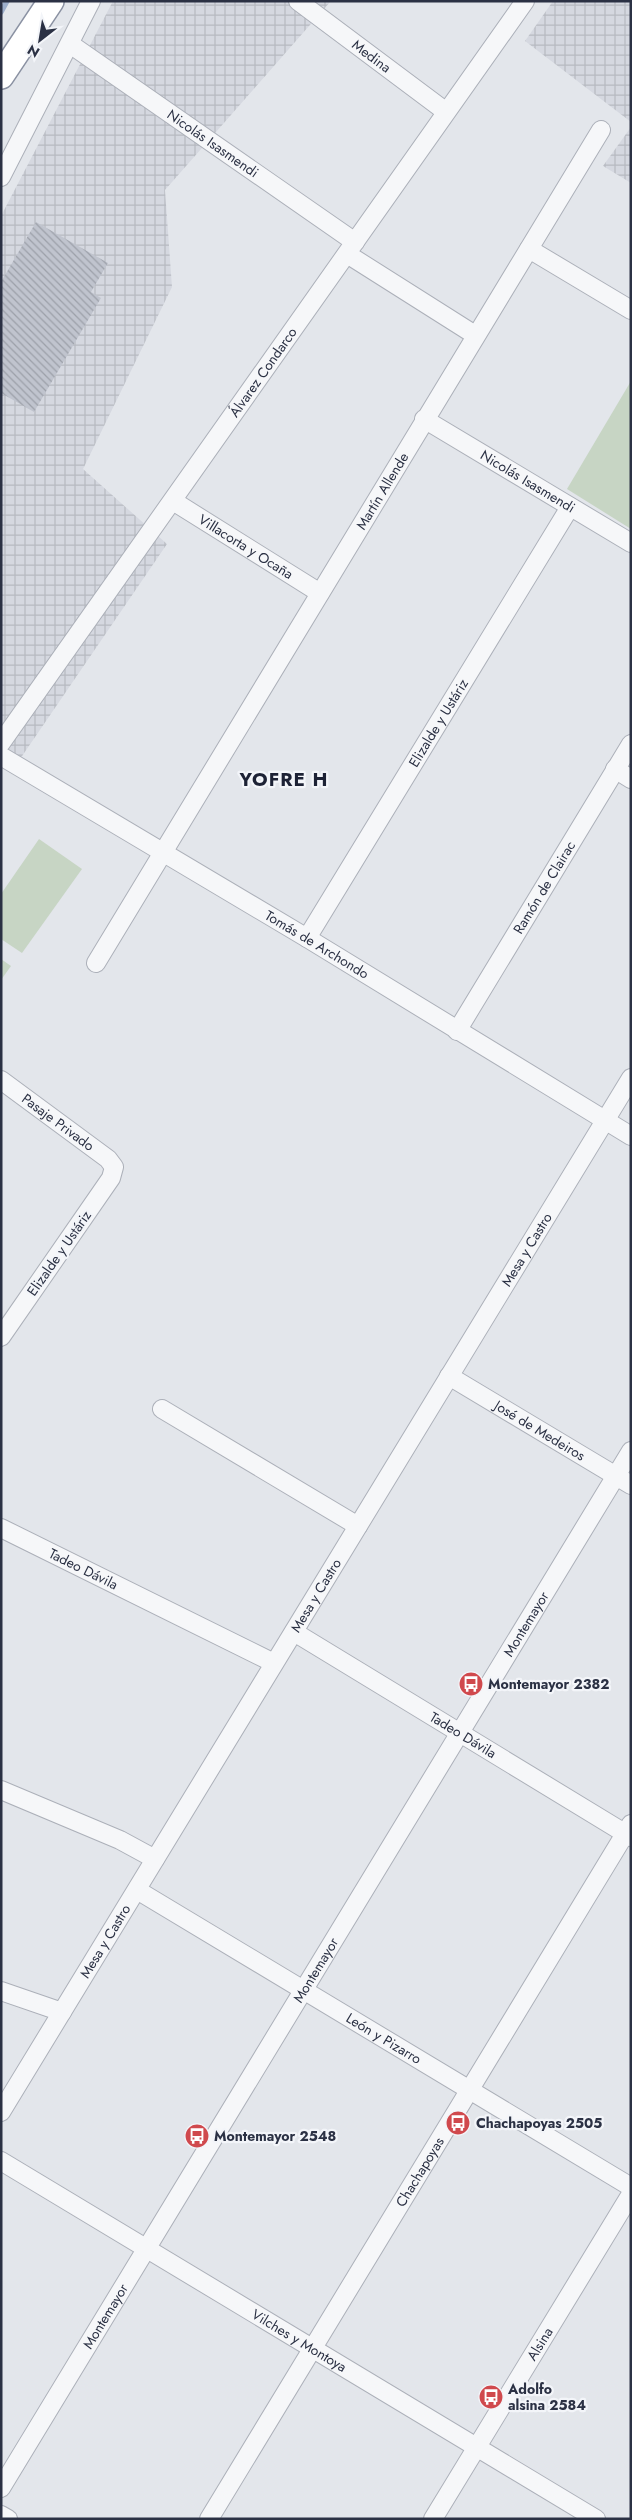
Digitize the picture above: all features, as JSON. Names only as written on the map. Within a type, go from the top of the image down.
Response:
[{"type":"highway","points":[[1,76],[51,1]]},
{"type":"street","points":[[1,177],[91,1]]},
{"type":"street","name":"Medina","points":[[298,1],[446,111]]},
{"type":"street","name":"Álvarez Condarco","points":[[1,743],[525,1]]},
{"type":"street","name":"Nicolás Isasmendi","points":[[70,44],[475,336]]},
{"type":"street","name":"Martín Allende","points":[[96,963],[165,852],[424,419],[600,130]]},
{"type":"street","points":[[529,249],[631,310]]},
{"type":"street","name":"Nicolás Isasmendi","points":[[424,419],[631,543]]},
{"type":"street","name":"Villacorta y Ocaña","points":[[173,502],[320,593]]},
{"type":"street","name":"Elizalde y Ustáriz","points":[[307,938],[570,507]]},
{"type":"street","name":"Ramón de Clairac","points":[[457,1031],[631,744]]},
{"type":"street","name":"Tomás de Archondo","points":[[1,756],[165,852],[631,1136]]},
{"type":"street","points":[[616,769],[631,779]]},
{"type":"street","name":"Mesa y Castro","points":[[1,2112],[631,1078]]},
{"type":"street","name":"Pasaje Privado","points":[[1,1080],[108,1159],[114,1167]]},
{"type":"street","name":"Elizalde y Ustáriz","points":[[1,1337],[111,1178],[114,1167]]},
{"type":"street","name":"José de Medeiros","points":[[449,1376],[631,1485]]},
{"type":"street","points":[[162,1410],[358,1526]]},
{"type":"street","name":"Montemayor","points":[[1,2488],[148,2249],[631,1451]]},
{"type":"street","name":"Tadeo Dávila","points":[[1,1528],[274,1663]]},
{"type":"street","name":"Tadeo Dávila","points":[[294,1632],[460,1733],[629,1832]]},
{"type":"street","points":[[1,1790],[120,1840],[155,1859]]},
{"type":"street","name":"Chachapoyas","points":[[208,2519],[468,2090],[629,1832]]},
{"type":"street","name":"León y Pizarro","points":[[137,1890],[631,2187]]},
{"type":"street","points":[[1,1991],[62,2012]]},
{"type":"street","name":"Vilches y Montoya","points":[[1,2161],[596,2519]]},
{"type":"street","name":"Alsina","points":[[432,2519],[631,2194]]},
{"type":"street","points":[[1,2515],[8,2519]]},
{"type":"shaded area","points":[[113,1],[331,1],[165,190],[172,287],[83,469],[167,544],[18,762],[1,755],[1,216]]},
{"type":"shaded area","points":[[553,1],[631,1],[631,122],[525,41]]},
{"type":"shaded area","points":[[631,127],[631,183],[603,166]]},
{"type":"green space","points":[[631,381],[631,529],[567,489]]},
{"type":"green space","points":[[39,839],[82,869],[22,953],[1,939],[1,894]]},
{"type":"green space","points":[[1,959],[11,966],[1,980]]},
{"type":"building","points":[[36,222],[108,263],[91,292],[101,298],[34,412],[1,393],[1,282]]},
{"type":"waterway","points":[[1,12],[7,1]]},
{"type":"place","name":"Montemayor 2382","points":[[471,1684]]},
{"type":"place","name":"Chachapoyas 2505","points":[[458,2123]]},
{"type":"place","name":"Montemayor 2548","points":[[197,2136]]},
{"type":"place","name":"Adolfo alsina 2584","points":[[491,2397]]},
{"type":"district","name":"YOFRE H","points":[[284,779]]}]
